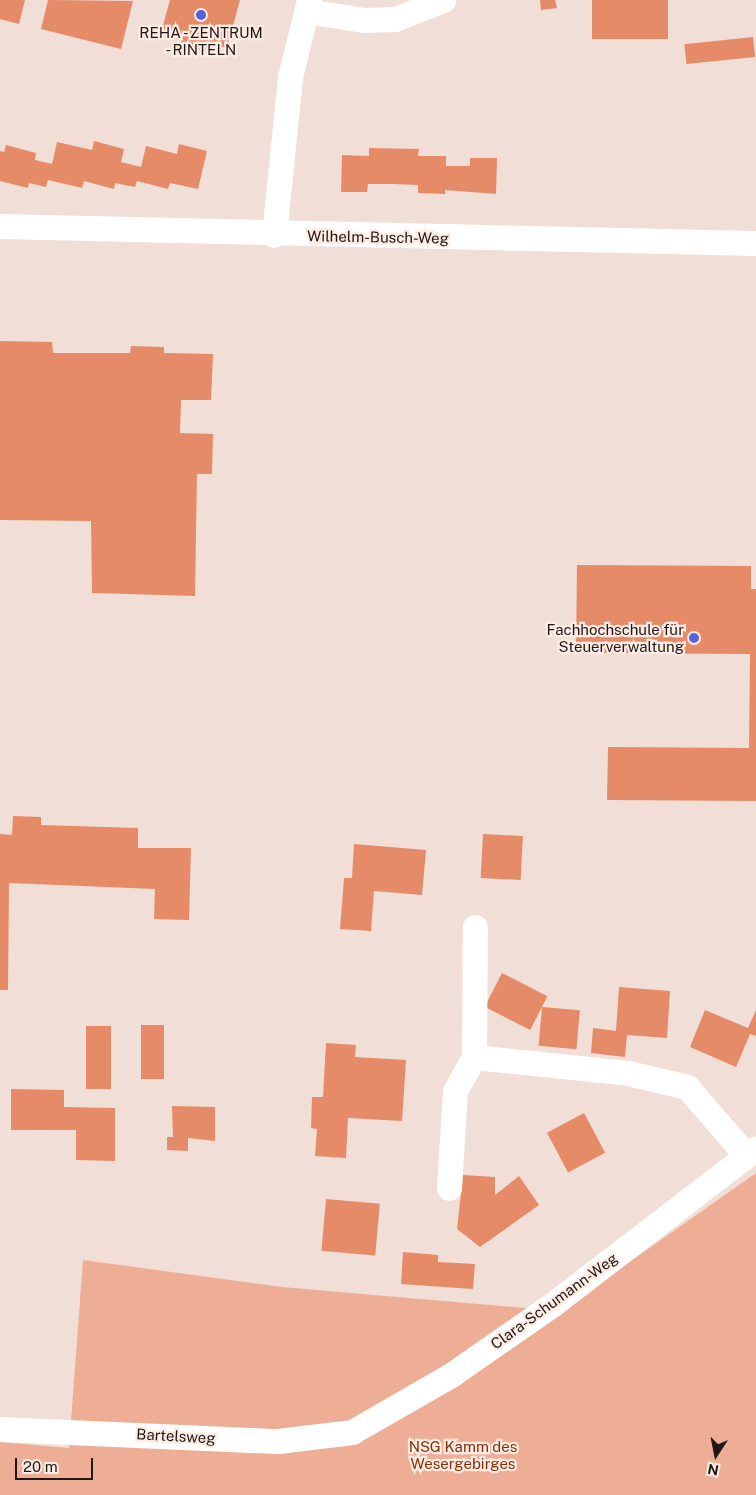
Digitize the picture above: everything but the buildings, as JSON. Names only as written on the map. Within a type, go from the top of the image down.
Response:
[{"type":"street","points":[[274,235],[290,77],[307,5],[364,20],[395,19],[443,0]]},
{"type":"street","name":"Wilhelm-Busch-Weg","points":[[0,226],[274,235],[756,243]]},
{"type":"street","points":[[449,1188],[455,1091],[474,1056],[475,927]]},
{"type":"street","name":"Clara-Schumann-Weg","points":[[352,1432],[451,1375],[553,1304],[751,1152],[687,1087],[628,1073],[474,1056]]},
{"type":"street","name":"Bartelsweg","points":[[0,1428],[278,1441],[352,1432]]},
{"type":"green space","name":"NSG Kamm des Wesergebirges","points":[[756,1173],[756,1495],[0,1495],[0,1442],[69,1448],[83,1260],[282,1287],[560,1311]]},
{"type":"place","name":"REHA - ZENTRUM - RINTELN","points":[[201,15]]},
{"type":"place","name":"Fachhochschule für Steuerverwaltung","points":[[694,638]]}]
